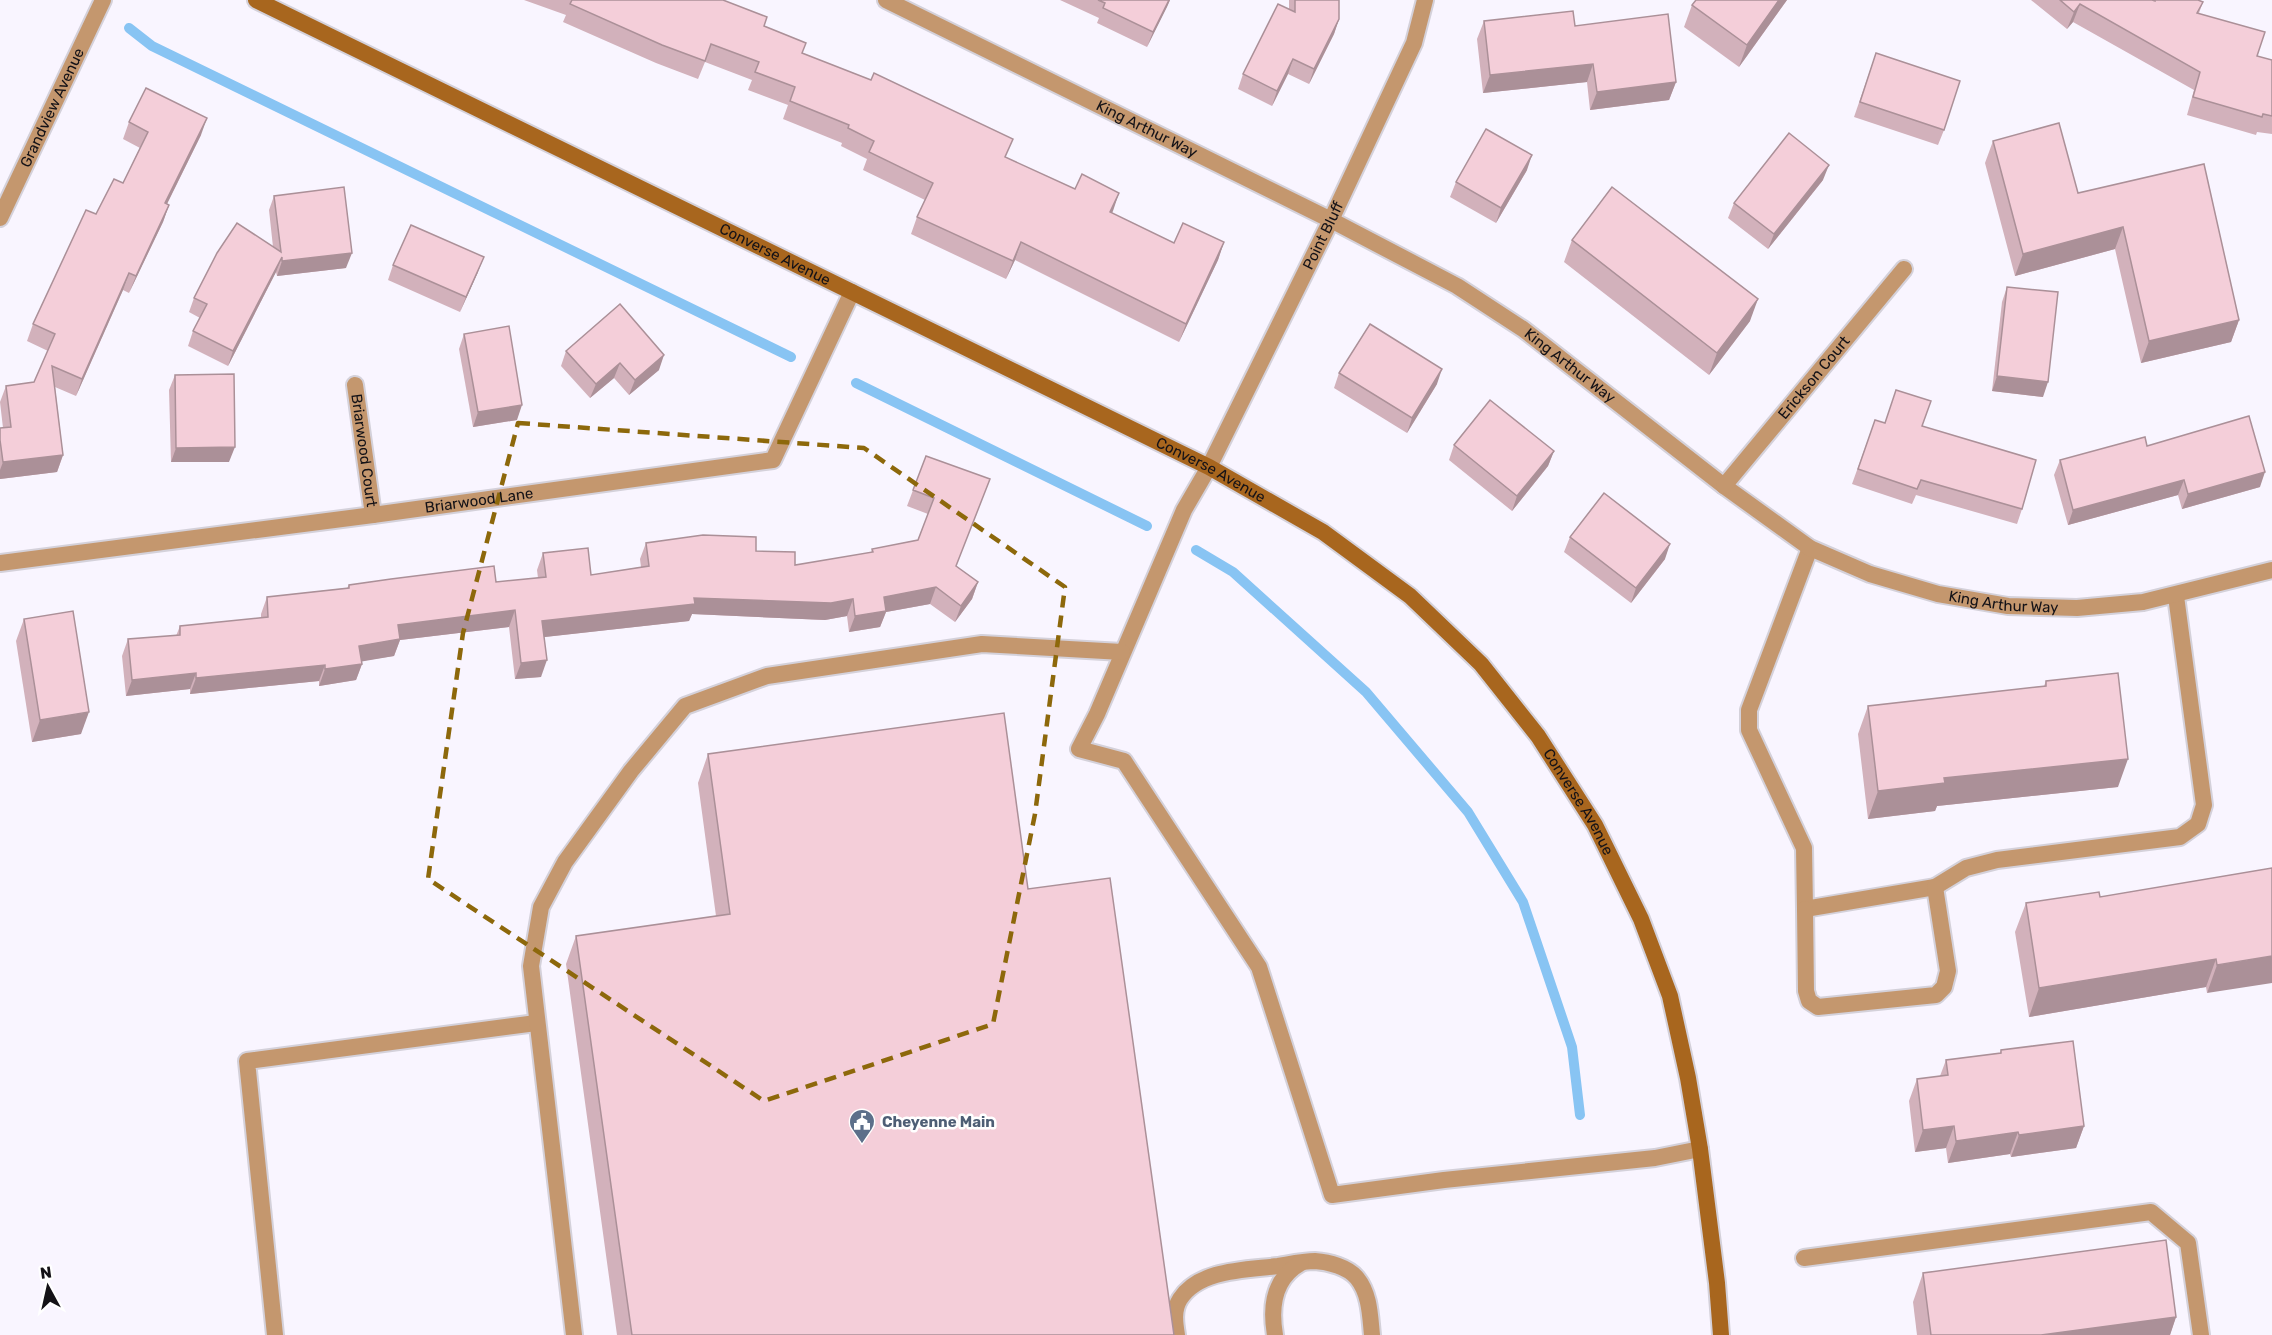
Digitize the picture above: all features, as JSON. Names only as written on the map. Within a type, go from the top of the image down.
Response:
[{"type":"main road","name":"Converse Avenue","points":[[256,0],[1209,467],[1323,532],[1410,596],[1481,664],[1538,736],[1595,825],[1641,919],[1670,996],[1688,1078],[1700,1149],[1717,1283],[1721,1335]]},
{"type":"street","name":"Grandview Avenue","points":[[0,218],[103,0]]},
{"type":"street","name":"King Arthur Way","points":[[886,0],[905,4],[1457,286],[1522,329],[1724,486],[1810,548],[1870,574],[1927,590],[2008,606],[2077,608],[2143,603],[2272,570]]},
{"type":"street","name":"Point Bluff","points":[[1425,0],[1414,43],[1331,220],[1209,467],[1184,510],[1097,714],[1079,749],[1124,761],[1259,967],[1332,1195],[1444,1180],[1655,1158],[1700,1149]]},
{"type":"street","name":"Erickson Court","points":[[1724,486],[1904,269]]},
{"type":"street","name":"Briarwood Lane","points":[[0,564],[773,460],[852,292]]},
{"type":"street","name":"Briarwood Court","points":[[355,385],[374,515]]},
{"type":"street","points":[[1810,548],[1749,710],[1749,730],[1804,848],[1806,992],[1809,1001],[1818,1006],[1936,994],[1944,987],[1948,971],[1935,887]]},
{"type":"street","points":[[1805,909],[1935,887],[1966,868],[1997,860],[2180,837],[2198,824],[2204,805],[2176,596]]},
{"type":"street","points":[[573,1335],[531,966],[541,907],[566,862],[632,771],[686,706],[767,676],[982,645],[1122,652]]},
{"type":"street","points":[[275,1335],[247,1061],[536,1023]]},
{"type":"street","points":[[1804,1258],[2151,1212],[2188,1243],[2201,1335]]},
{"type":"street","points":[[1177,1335],[1175,1322],[1180,1299],[1194,1286],[1210,1277],[1230,1272],[1314,1261],[1339,1266],[1356,1276],[1365,1291],[1370,1308],[1372,1335]]},
{"type":"street","points":[[1275,1335],[1273,1312],[1281,1279],[1290,1269],[1302,1263]]},
{"type":"highlighted area","points":[[518,423],[864,448],[1065,587],[1035,814],[993,1024],[764,1101],[428,879],[463,633]]},
{"type":"building","points":[[572,0],[723,0],[767,17],[764,26],[806,43],[802,53],[871,80],[874,73],[1013,139],[1005,157],[1075,189],[1082,174],[1119,193],[1110,212],[1174,243],[1183,223],[1224,242],[1186,324],[1021,242],[1013,261],[917,217],[933,183],[869,152],[874,141],[848,128],[849,125],[790,101],[795,87],[755,72],[759,62],[711,44],[705,61],[662,45],[570,4]]},
{"type":"building","points":[[1098,0],[1169,0],[1153,32],[1103,8],[1105,3]]},
{"type":"building","points":[[1295,0],[1339,0],[1339,19],[1314,69],[1293,59],[1277,91],[1243,74],[1278,4],[1295,12]]},
{"type":"building","points":[[1696,0],[1779,0],[1747,45],[1692,5]]},
{"type":"building","points":[[2060,0],[2198,0],[2203,2],[2197,13],[2265,32],[2257,56],[2272,60],[2272,116],[2263,114],[2262,117],[2193,97],[2200,72],[2080,4],[2074,12]]},
{"type":"building","points":[[1573,11],[1575,26],[1668,14],[1676,82],[1597,92],[1593,64],[1490,75],[1484,21]]},
{"type":"building","points":[[1876,53],[1960,81],[1944,130],[1860,102]]},
{"type":"building","points":[[146,88],[207,118],[165,203],[169,205],[136,276],[129,273],[82,379],[52,366],[63,455],[3,462],[0,428],[11,427],[6,386],[34,382],[55,334],[33,324],[86,210],[96,214],[114,179],[123,183],[148,132],[129,122]]},
{"type":"building","points":[[2059,123],[2078,193],[2204,164],[2239,320],[2149,341],[2123,227],[2023,254],[1993,141]]},
{"type":"building","points":[[1486,129],[1532,155],[1501,208],[1456,182]]},
{"type":"building","points":[[1789,133],[1829,165],[1774,234],[1734,203]]},
{"type":"building","points":[[344,187],[352,253],[282,261],[282,257],[233,351],[193,331],[207,304],[194,298],[217,253],[237,223],[281,252],[274,196]]},
{"type":"building","points":[[1612,187],[1758,299],[1717,353],[1572,240]]},
{"type":"building","points":[[411,225],[484,257],[466,297],[393,265]]},
{"type":"building","points":[[2007,287],[2058,292],[2048,382],[1997,376]]},
{"type":"building","points":[[620,304],[664,355],[635,380],[620,363],[596,384],[566,351]]},
{"type":"building","points":[[1370,324],[1442,369],[1412,418],[1339,373]]},
{"type":"building","points":[[509,326],[522,405],[478,412],[464,334]]},
{"type":"building","points":[[234,374],[235,447],[176,448],[175,375]]},
{"type":"building","points":[[1896,390],[1931,401],[1922,426],[2036,460],[2022,509],[1921,480],[1917,489],[1858,469],[1875,420],[1885,423]]},
{"type":"building","points":[[1490,400],[1554,451],[1517,496],[1454,445]]},
{"type":"building","points":[[2249,416],[2265,472],[2188,494],[2184,480],[2073,510],[2060,460],[2145,437],[2147,446]]},
{"type":"building","points":[[926,456],[990,479],[956,566],[978,582],[961,606],[936,587],[884,597],[886,611],[855,616],[853,599],[831,603],[694,598],[695,604],[542,621],[547,660],[521,663],[515,610],[398,625],[400,639],[359,646],[362,664],[325,669],[325,665],[196,678],[196,673],[132,680],[128,639],[180,635],[180,626],[268,617],[267,597],[349,588],[349,585],[494,566],[496,582],[546,577],[543,553],[588,548],[591,575],[649,566],[646,543],[703,535],[756,537],[756,551],[795,552],[795,565],[873,552],[872,549],[918,540],[934,498],[913,490]]},
{"type":"building","points":[[1604,493],[1670,544],[1636,588],[1570,537]]},
{"type":"building","points":[[73,611],[89,712],[40,720],[24,619]]},
{"type":"building","points":[[2118,673],[2128,759],[1944,778],[1945,783],[1878,791],[1868,706],[2046,686],[2046,681]]},
{"type":"building","name":"Cheyenne Main","points":[[1004,713],[1028,889],[1110,878],[1174,1335],[632,1335],[576,936],[730,914],[708,754]]},
{"type":"building","points":[[2272,868],[2272,956],[2217,965],[2216,959],[2039,988],[2026,903],[2099,892],[2100,897]]},
{"type":"building","points":[[2073,1041],[2084,1126],[1956,1141],[1954,1126],[1923,1130],[1917,1079],[1948,1075],[1946,1060]]},
{"type":"building","points":[[2166,1240],[2176,1317],[2041,1335],[1931,1335],[1923,1273]]},
{"type":"waterway","points":[[129,28],[152,46],[791,357]]},
{"type":"waterway","points":[[856,383],[1147,526]]},
{"type":"waterway","points":[[1196,550],[1233,572],[1366,692],[1468,812],[1523,902],[1572,1047],[1580,1115]]},
{"type":"place","name":"Cheyenne Main","points":[[862,1145]]}]
